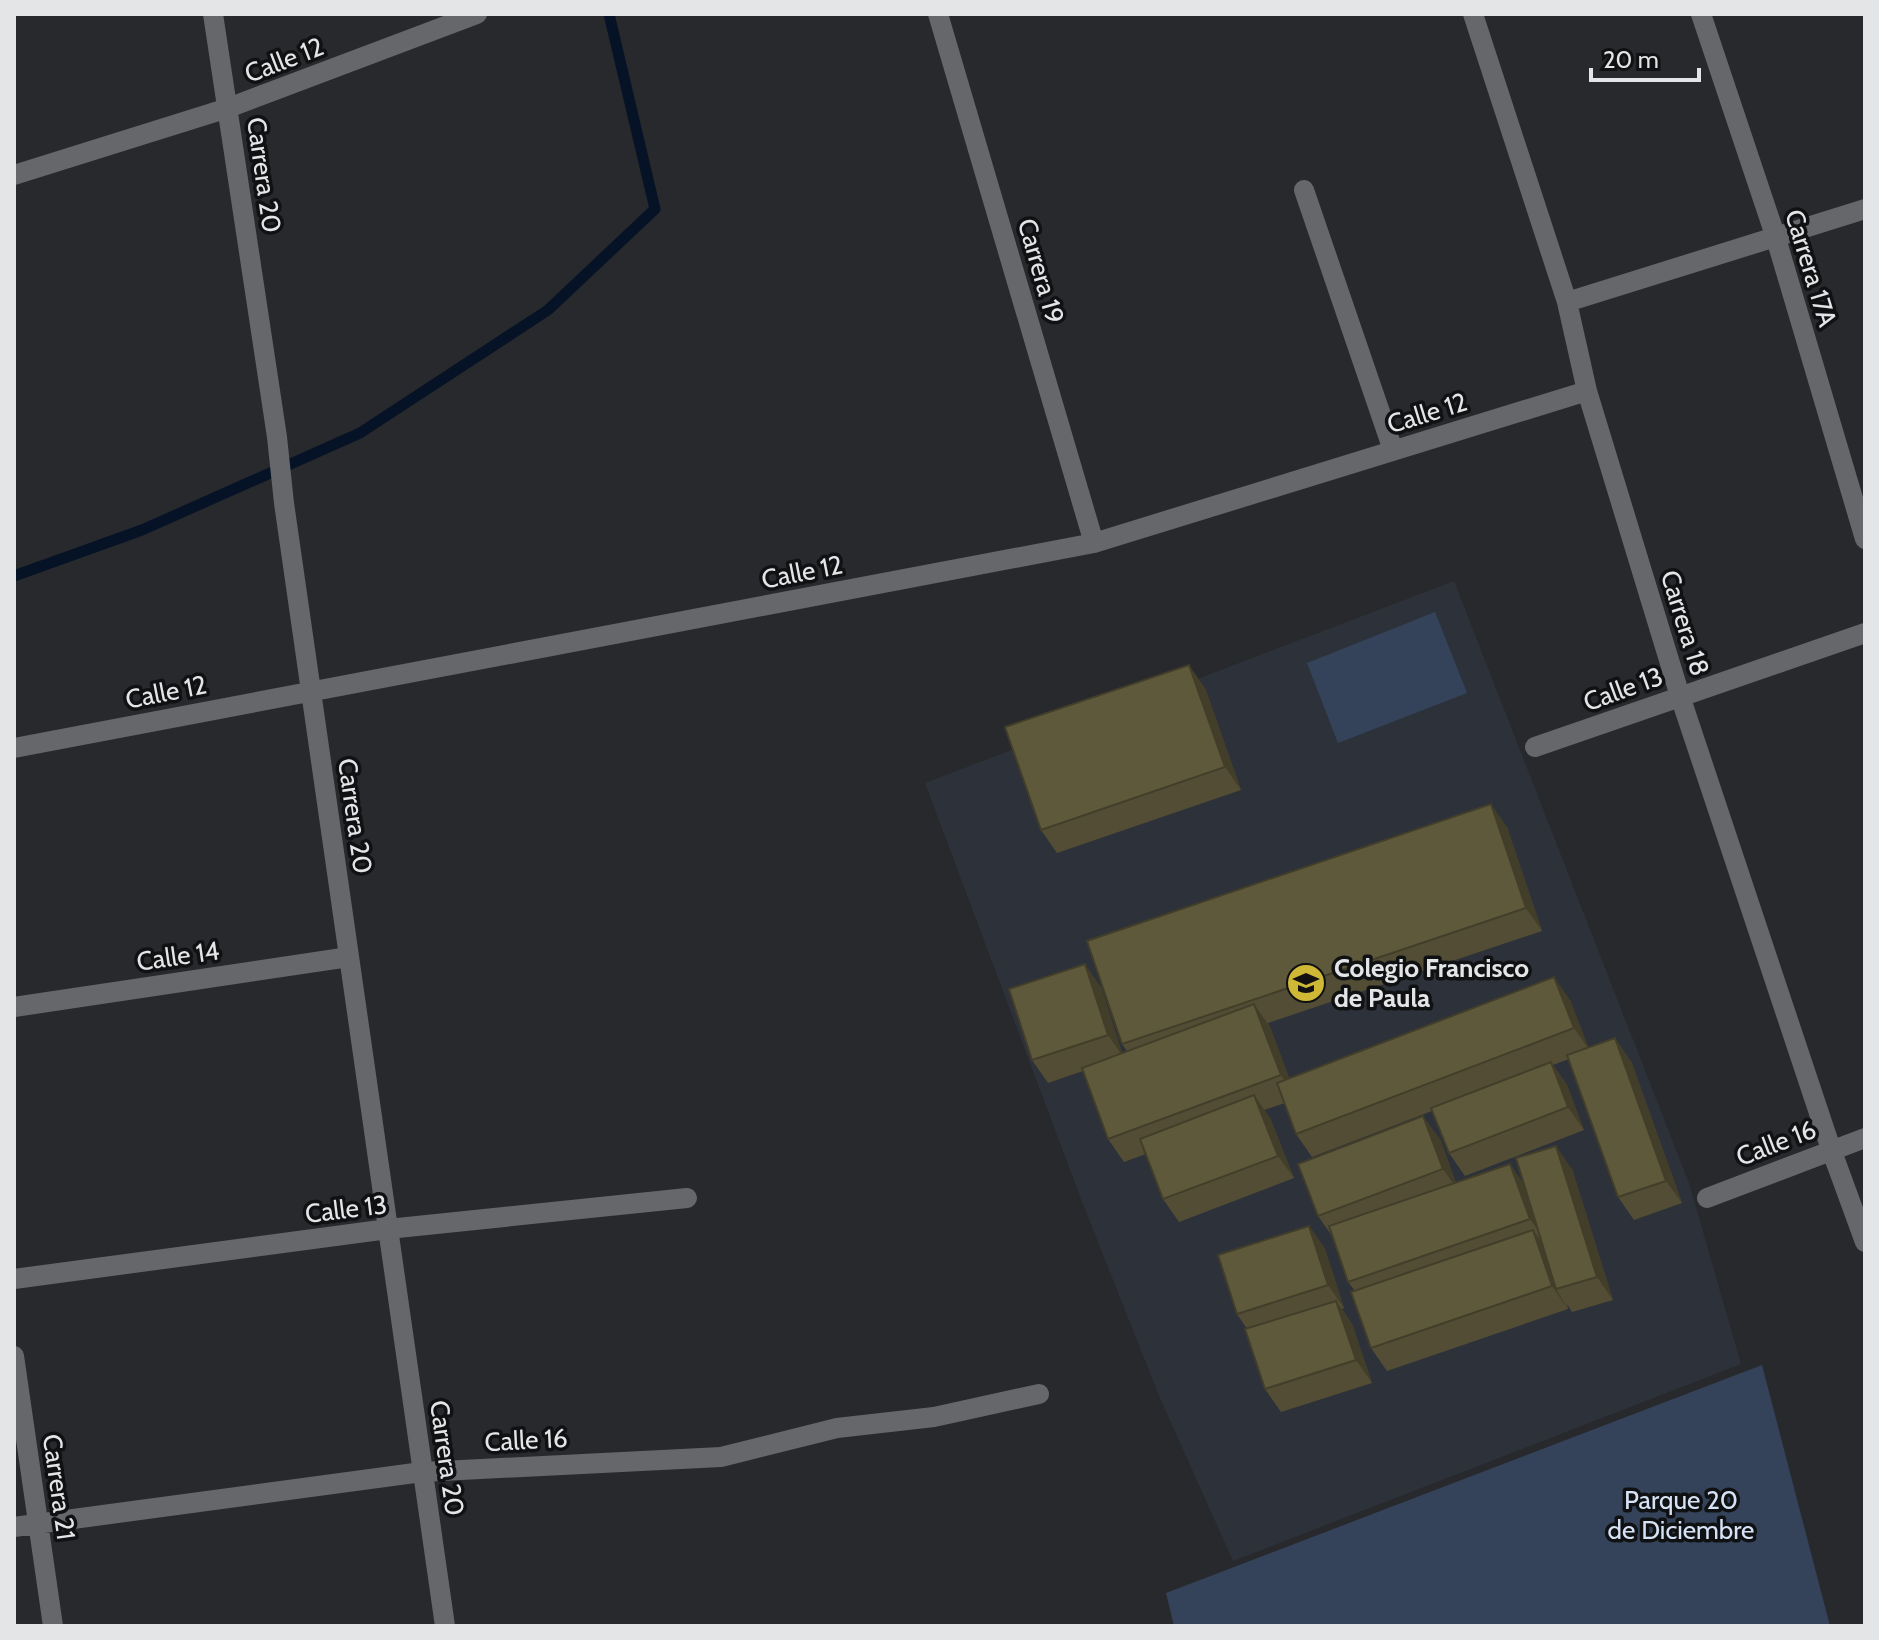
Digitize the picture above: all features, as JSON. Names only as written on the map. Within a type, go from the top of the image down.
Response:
[{"type":"street","name":"Carrera 20","points":[[213,14],[277,437],[310,691],[445,1626]]},
{"type":"street","name":"Calle 12","points":[[14,175],[228,108],[477,14]]},
{"type":"street","name":"Carrera 19","points":[[938,14],[1094,543]]},
{"type":"street","name":"Carrera 18","points":[[1473,14],[1567,302],[1587,391],[1680,696],[1865,1242]]},
{"type":"street","name":"Carrera 17A","points":[[1701,14],[1775,235],[1865,539]]},
{"type":"street","points":[[1304,190],[1393,450]]},
{"type":"street","points":[[1567,302],[1865,209]]},
{"type":"street","name":"Calle 12","points":[[14,748],[1094,543],[1587,391]]},
{"type":"street","name":"Calle 13","points":[[1535,747],[1865,633]]},
{"type":"street","name":"Calle 14","points":[[14,1007],[349,957]]},
{"type":"street","name":"Calle 16","points":[[1707,1198],[1865,1138]]},
{"type":"street","name":"Calle 13","points":[[14,1279],[388,1229],[687,1198]]},
{"type":"street","name":"Carrera 21","points":[[14,1356],[53,1626]]},
{"type":"street","name":"Calle 16","points":[[14,1527],[422,1472],[721,1457],[837,1428],[934,1417],[1039,1394]]},
{"type":"shaded area","name":"Colegio Francisco de Paula","points":[[1454,581],[1689,1183],[1741,1364],[1233,1561],[1159,1396],[1081,1199],[925,783]]},
{"type":"green space","points":[[1435,612],[1467,693],[1338,743],[1307,663]]},
{"type":"green space","name":"Parque 20 de Diciembre","points":[[1762,1365],[1830,1626],[1174,1626],[1166,1593]]},
{"type":"building","points":[[1189,665],[1225,767],[1041,830],[1005,727]]},
{"type":"building","name":"Colegio Francisco de Paula","points":[[1491,804],[1526,908],[1122,1044],[1087,941]]},
{"type":"building","points":[[1085,964],[1108,1035],[1032,1060],[1009,989]]},
{"type":"building","points":[[1554,977],[1574,1028],[1296,1134],[1277,1083]]},
{"type":"building","name":"Colegio Francisco de Paula","points":[[1254,1004],[1281,1075],[1108,1139],[1082,1068]]},
{"type":"building","points":[[1615,1038],[1666,1181],[1618,1197],[1567,1055]]},
{"type":"building","points":[[1551,1062],[1568,1107],[1449,1153],[1431,1108]]},
{"type":"building","points":[[1254,1095],[1278,1156],[1163,1199],[1140,1139]]},
{"type":"building","points":[[1423,1116],[1443,1169],[1318,1216],[1298,1164]]},
{"type":"building","points":[[1556,1146],[1597,1277],[1556,1289],[1516,1158]]},
{"type":"building","points":[[1510,1164],[1530,1219],[1348,1282],[1329,1226]]},
{"type":"building","points":[[1309,1226],[1328,1285],[1237,1314],[1218,1255]]},
{"type":"building","points":[[1533,1230],[1552,1286],[1371,1348],[1351,1292]]},
{"type":"building","points":[[1336,1301],[1356,1360],[1265,1389],[1245,1329]]},
{"type":"waterway","points":[[14,576],[142,530],[360,433],[548,310],[655,209],[609,14]]},
{"type":"place","name":"Colegio Francisco de Paula","points":[[1306,983]]}]
